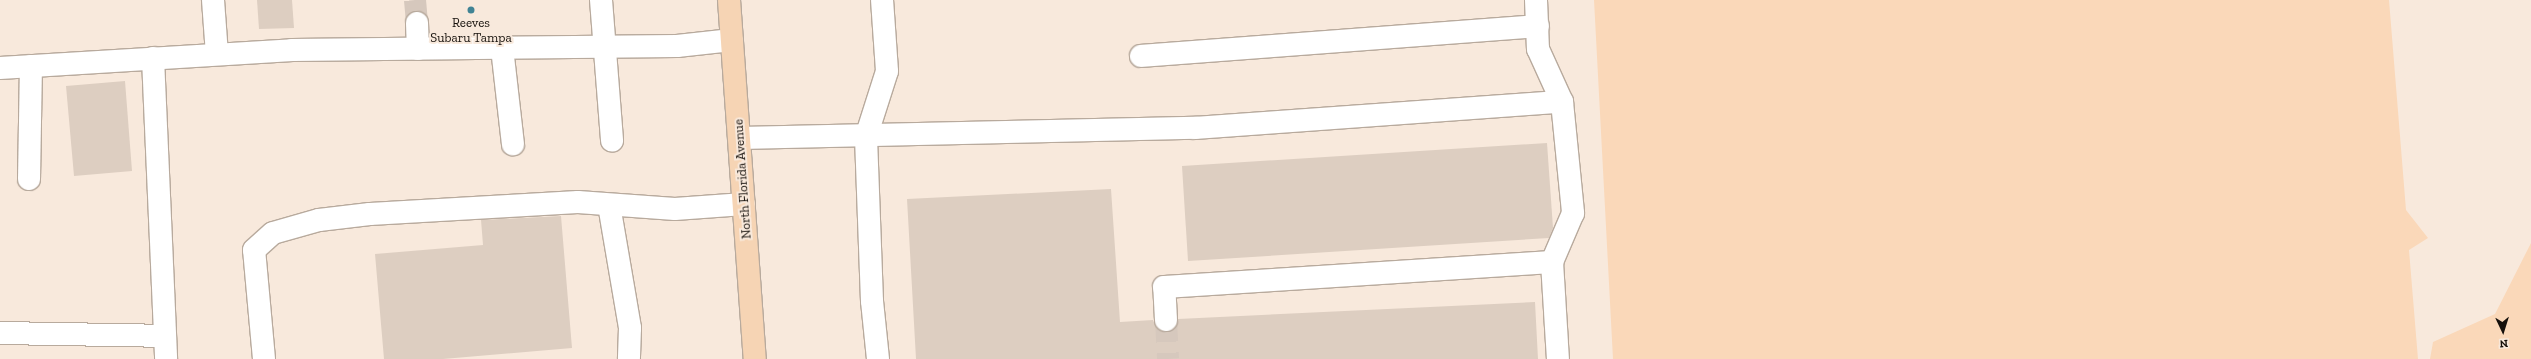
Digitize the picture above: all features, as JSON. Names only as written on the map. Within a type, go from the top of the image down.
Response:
[{"type":"main road","name":"North Florida Avenue","points":[[729,0],[755,359]]},
{"type":"lane","points":[[214,0],[217,54]]},
{"type":"lane","points":[[601,0],[612,141]]},
{"type":"lane","points":[[878,359],[872,301],[866,137],[887,71],[882,0]]},
{"type":"lane","points":[[1536,0],[1538,49],[1562,102],[1573,214],[1552,262],[1558,359]]},
{"type":"lane","points":[[417,22],[418,48]]},
{"type":"lane","points":[[1141,56],[1538,26]]},
{"type":"lane","points":[[0,68],[217,54],[418,48],[604,46],[732,40]]},
{"type":"lane","points":[[502,48],[513,144]]},
{"type":"lane","points":[[153,58],[166,359]]},
{"type":"lane","points":[[29,180],[31,66]]},
{"type":"lane","points":[[740,138],[825,134],[866,137],[1195,128],[1562,102]]},
{"type":"lane","points":[[264,359],[254,250],[273,233],[319,220],[370,214],[578,202],[675,208],[744,204]]},
{"type":"lane","points":[[609,205],[630,328],[629,359]]},
{"type":"lane","points":[[1166,320],[1164,287],[1552,262]]},
{"type":"lane","points":[[0,334],[165,336]]},
{"type":"shaded area","points":[[1594,0],[2389,0],[2406,210],[2428,238],[2409,250],[2418,359],[1613,359]]},
{"type":"shaded area","points":[[2531,243],[2531,359],[2430,359],[2433,342],[2495,314]]},
{"type":"building","points":[[257,0],[292,0],[294,28],[259,29]]},
{"type":"building","points":[[125,81],[132,171],[74,176],[66,86]]},
{"type":"building","points":[[1547,143],[1553,228],[1549,238],[1188,261],[1182,166]]},
{"type":"building","points":[[1111,189],[1120,322],[1153,320],[1156,327],[1166,332],[1173,330],[1178,319],[1535,302],[1538,359],[916,359],[907,199]]},
{"type":"building","points":[[561,216],[572,348],[443,359],[384,359],[375,254],[483,245],[481,220]]},
{"type":"tunnel","points":[[415,0],[417,23]]},
{"type":"tunnel","points":[[1166,320],[1168,359]]},
{"type":"place","name":"Reeves Subaru Tampa","points":[[471,10]]}]
